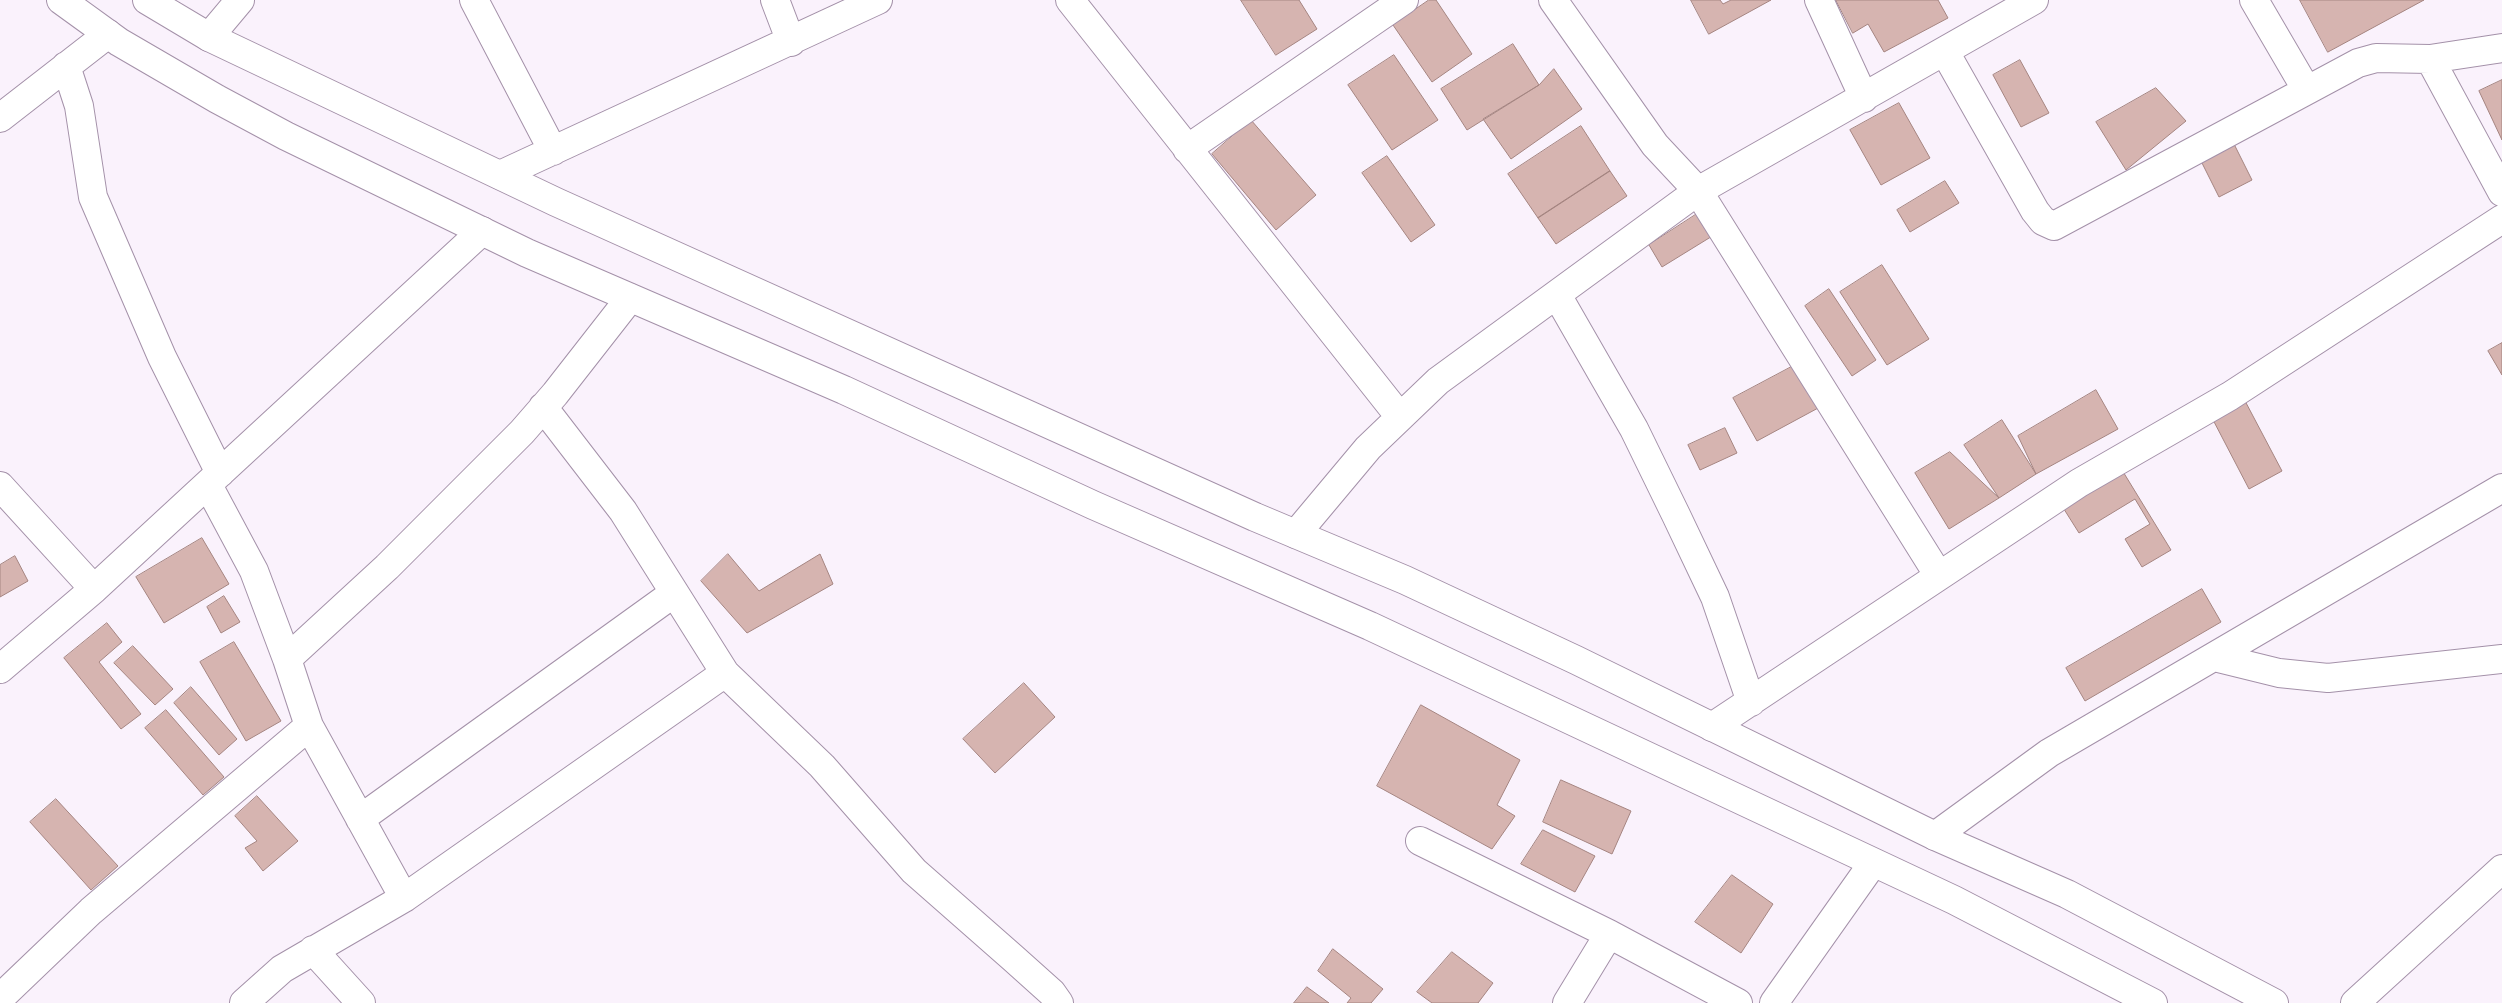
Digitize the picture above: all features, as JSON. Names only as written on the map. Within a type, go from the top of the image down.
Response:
[{"type":"street","points":[[61,0],[108,34],[217,99],[286,136],[482,231],[630,298],[844,390],[1093,505],[1370,626],[1954,900],[2153,1003]]},
{"type":"street","points":[[146,0],[209,37],[500,176],[1296,534],[1406,580],[1712,726],[1935,836],[2067,894],[2274,1003]]},
{"type":"street","points":[[209,37],[240,0]]},
{"type":"street","points":[[474,0],[553,151]]},
{"type":"street","points":[[775,0],[791,42]]},
{"type":"street","points":[[500,176],[878,0]]},
{"type":"street","points":[[1070,0],[1400,417]]},
{"type":"street","points":[[1187,149],[1404,0]]},
{"type":"street","points":[[1553,0],[1655,145],[1698,191],[1939,576]]},
{"type":"street","points":[[1819,0],[1864,98]]},
{"type":"street","points":[[1296,534],[1368,448],[1438,381],[1698,191],[2034,0]]},
{"type":"street","points":[[2254,0],[2306,90]]},
{"type":"street","points":[[0,118],[108,34]]},
{"type":"street","points":[[1945,52],[2035,210],[2043,221],[2054,226],[2358,63],[2376,58],[2430,59],[2502,48]]},
{"type":"street","points":[[2430,59],[2502,192]]},
{"type":"street","points":[[66,66],[79,106],[92,197],[254,571],[288,660],[309,726],[404,898]]},
{"type":"street","points":[[1712,726],[1751,702],[2079,483],[2230,396],[2502,219]]},
{"type":"street","points":[[0,668],[94,589],[482,231]]},
{"type":"street","points":[[1557,295],[1634,429],[1676,515],[1715,597],[1751,702]]},
{"type":"street","points":[[288,660],[387,567],[522,432],[630,298]]},
{"type":"street","points":[[544,407],[623,512],[725,673],[822,766],[914,870],[1013,958],[1052,994],[1059,1003]]},
{"type":"street","points":[[0,486],[94,589]]},
{"type":"street","points":[[1935,836],[2049,753],[2502,488]]},
{"type":"street","points":[[360,819],[674,593]]},
{"type":"street","points":[[2214,657],[2279,674],[2328,678],[2502,659]]},
{"type":"street","points":[[244,1003],[282,969],[404,898],[725,673]]},
{"type":"street","points":[[0,998],[90,912],[309,726]]},
{"type":"street","points":[[1420,841],[1609,934],[1738,1003]]},
{"type":"street","points":[[1774,1003],[1874,863]]},
{"type":"street","points":[[2355,1003],[2502,869]]},
{"type":"street","points":[[1567,1003],[1609,934]]},
{"type":"street","points":[[313,950],[361,1003]]},
{"type":"building","points":[[1241,0],[1299,0],[1317,29],[1276,55]]},
{"type":"building","points":[[1429,0],[1436,0],[1472,54],[1432,82],[1393,25]]},
{"type":"building","points":[[1691,0],[1720,0],[1723,4],[1731,0],[1771,0],[1709,34]]},
{"type":"building","points":[[1836,0],[1938,0],[1948,18],[1884,52],[1868,24],[1853,33]]},
{"type":"building","points":[[2300,0],[2424,0],[2328,52]]},
{"type":"building","points":[[1513,44],[1539,85],[1467,130],[1441,89]]},
{"type":"building","points":[[1394,55],[1438,120],[1392,150],[1348,85]]},
{"type":"building","points":[[2020,60],[2049,113],[2021,127],[1993,75]]},
{"type":"building","points":[[1554,69],[1582,109],[1511,159],[1483,119],[1539,85]]},
{"type":"building","points":[[2502,80],[2502,140],[2479,91]]},
{"type":"building","points":[[2156,88],[2186,121],[2126,170],[2096,122]]},
{"type":"building","points":[[1899,103],[1930,158],[1881,185],[1850,130]]},
{"type":"building","points":[[1251,120],[1316,195],[1276,230],[1212,154]]},
{"type":"building","points":[[1581,126],[1610,171],[1538,218],[1508,174]]},
{"type":"building","points":[[2234,144],[2252,180],[2219,197],[2201,161]]},
{"type":"building","points":[[1387,156],[1435,225],[1411,242],[1362,173]]},
{"type":"building","points":[[1610,171],[1627,196],[1556,244],[1538,218]]},
{"type":"building","points":[[1945,181],[1959,203],[1910,232],[1897,210]]},
{"type":"building","points":[[1700,212],[1714,235],[1662,267],[1649,245]]},
{"type":"building","points":[[1882,265],[1929,339],[1887,365],[1840,292]]},
{"type":"building","points":[[1829,289],[1876,360],[1852,376],[1805,306]]},
{"type":"building","points":[[2502,343],[2502,375],[2488,351]]},
{"type":"building","points":[[1797,364],[1820,407],[1757,441],[1733,398]]},
{"type":"building","points":[[2096,390],[2118,429],[2036,474],[2018,436]]},
{"type":"building","points":[[2244,399],[2282,471],[2249,489],[2211,416]]},
{"type":"building","points":[[2002,420],[2036,474],[1999,498],[1964,445]]},
{"type":"building","points":[[1725,428],[1737,453],[1700,470],[1688,445]]},
{"type":"building","points":[[1950,452],[1999,498],[1949,529],[1915,473]]},
{"type":"building","points":[[2122,470],[2171,550],[2142,567],[2125,539],[2150,524],[2135,499],[2079,533],[2062,506]]},
{"type":"building","points":[[202,538],[229,584],[164,623],[136,577]]},
{"type":"building","points":[[728,554],[759,591],[820,554],[833,584],[747,633],[701,581]]},
{"type":"building","points":[[15,556],[28,581],[0,597],[0,565]]},
{"type":"building","points":[[2202,589],[2221,622],[2085,701],[2066,668]]},
{"type":"building","points":[[224,596],[240,622],[221,633],[207,607]]},
{"type":"building","points":[[107,623],[122,642],[99,662],[141,714],[121,729],[64,658]]},
{"type":"building","points":[[234,642],[281,721],[246,741],[200,662]]},
{"type":"building","points":[[133,646],[173,689],[155,705],[114,663]]},
{"type":"building","points":[[1024,683],[1055,717],[995,773],[963,739]]},
{"type":"building","points":[[191,687],[237,739],[219,755],[174,703]]},
{"type":"building","points":[[1421,705],[1520,760],[1497,805],[1515,816],[1492,849],[1377,786]]},
{"type":"building","points":[[166,710],[224,777],[203,795],[145,728]]},
{"type":"building","points":[[1561,780],[1631,811],[1612,854],[1543,822]]},
{"type":"building","points":[[257,796],[298,841],[263,871],[245,848],[257,841],[235,816]]},
{"type":"building","points":[[56,799],[118,866],[91,890],[30,822]]},
{"type":"building","points":[[1543,830],[1595,856],[1575,892],[1521,864]]},
{"type":"building","points":[[1732,875],[1773,904],[1741,953],[1695,922]]},
{"type":"building","points":[[1333,949],[1383,989],[1371,1003],[1347,1003],[1351,998],[1318,971]]},
{"type":"building","points":[[1452,952],[1493,983],[1478,1003],[1432,1003],[1417,992]]},
{"type":"building","points":[[1307,987],[1329,1003],[1294,1003]]}]
